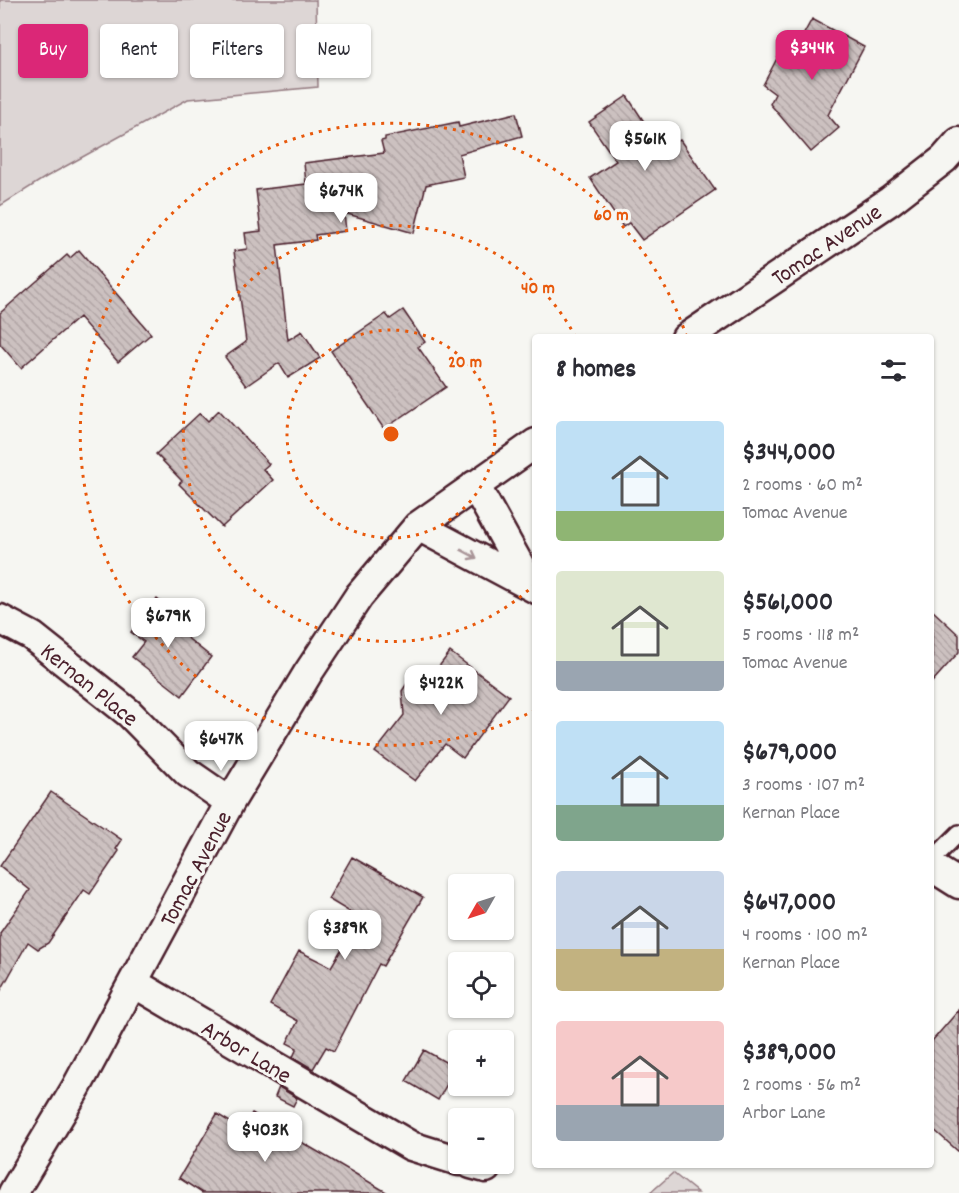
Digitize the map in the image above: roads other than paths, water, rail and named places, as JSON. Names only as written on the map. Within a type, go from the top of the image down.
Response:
[{"type":"street","name":"Tomac Avenue","points":[[692,334],[890,201],[944,159],[959,142]]},
{"type":"street","name":"Tomac Avenue","points":[[13,1193],[76,1088],[230,802],[308,673],[359,596],[418,526],[532,445]]},
{"type":"street","points":[[476,485],[532,586]]},
{"type":"street","points":[[418,526],[532,587]]},
{"type":"street","name":"Kernan Place","points":[[0,619],[32,636],[120,706],[188,773],[230,802]]},
{"type":"street","points":[[934,868],[959,884]]},
{"type":"street","name":"Arbor Lane","points":[[134,983],[411,1146],[448,1157]]},
{"type":"lane","points":[[934,858],[959,833]]}]
